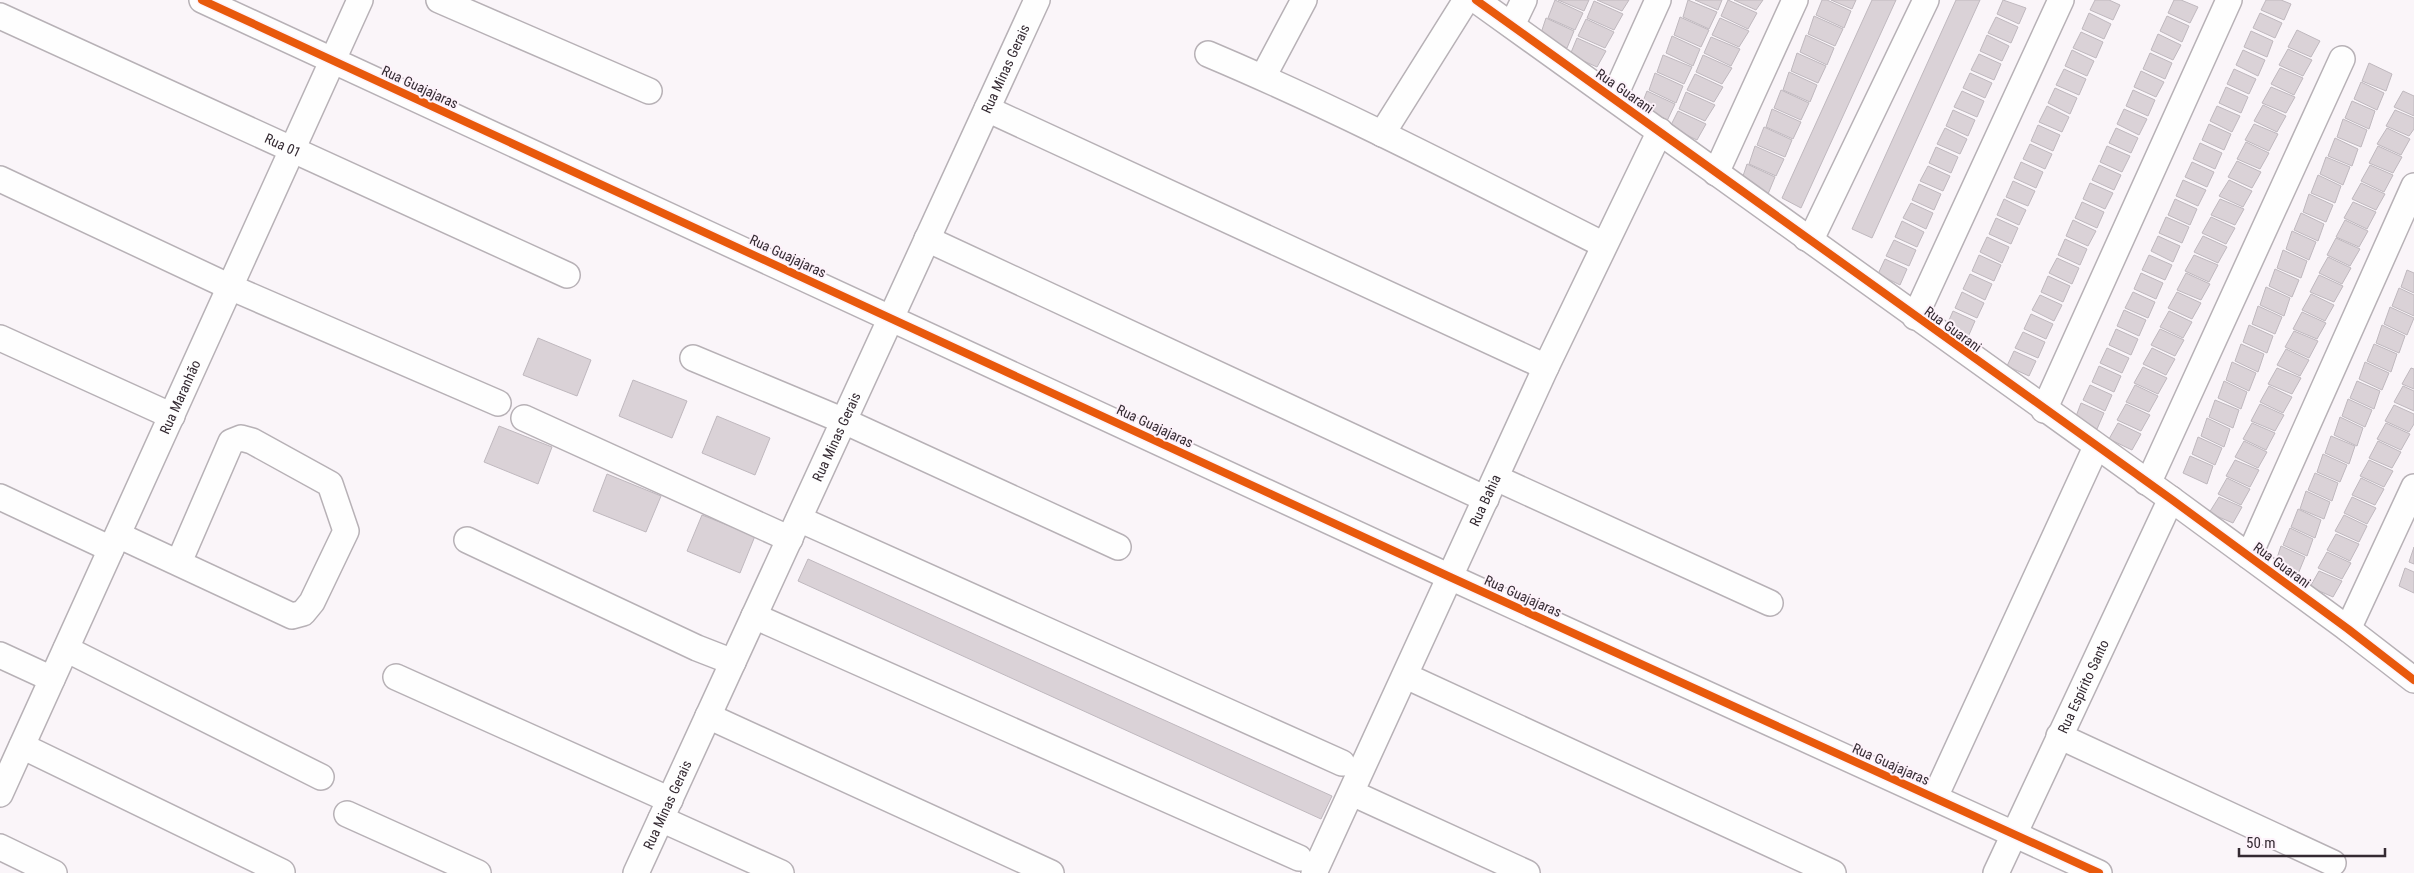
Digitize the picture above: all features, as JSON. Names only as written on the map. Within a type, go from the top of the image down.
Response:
[{"type":"street","name":"Rua Guajajaras","points":[[202,0],[1450,577],[2099,873]]},
{"type":"street","name":"Rua Maranhão","points":[[0,794],[360,0]]},
{"type":"street","points":[[439,0],[649,90]]},
{"type":"street","name":"Rua Minas Gerais","points":[[636,873],[1037,0]]},
{"type":"street","points":[[1263,77],[1304,0]]},
{"type":"street","points":[[1382,134],[1466,0]]},
{"type":"street","name":"Rua Guarani","points":[[1476,0],[1660,131],[2096,448],[2171,499],[2414,680]]},
{"type":"street","points":[[1512,25],[1524,0]]},
{"type":"street","points":[[1612,98],[1658,0]]},
{"type":"street","points":[[1716,173],[1795,0]]},
{"type":"street","points":[[1806,238],[1813,235],[1926,0]]},
{"type":"street","points":[[1915,317],[2061,0]]},
{"type":"street","points":[[2044,410],[2229,0]]},
{"type":"street","name":"Rua 01","points":[[0,16],[566,275]]},
{"type":"street","points":[[1208,54],[1263,77],[1382,134],[1604,245]]},
{"type":"street","points":[[2146,482],[2155,468],[2342,58]]},
{"type":"street","points":[[987,109],[1546,367]]},
{"type":"street","name":"Rua Bahia","points":[[1307,865],[1352,793],[1546,367],[1660,131]]},
{"type":"street","points":[[0,179],[230,286],[498,403]]},
{"type":"street","points":[[2249,556],[2414,186]]},
{"type":"street","points":[[927,239],[1491,489],[1770,603]]},
{"type":"street","points":[[0,338],[172,416]]},
{"type":"street","points":[[693,358],[844,421],[1118,547]]},
{"type":"street","points":[[524,418],[794,529],[1342,763]]},
{"type":"street","points":[[0,497],[114,542],[179,562],[292,616],[303,613],[312,602],[346,531],[330,484],[252,441],[241,438],[231,442],[179,562]]},
{"type":"street","points":[[1934,797],[2096,448]]},
{"type":"street","points":[[2348,629],[2414,487]]},
{"type":"street","name":"Rua Espírito Santo","points":[[1996,873],[2171,499]]},
{"type":"street","points":[[467,540],[697,648],[733,662]]},
{"type":"street","points":[[754,616],[1307,865]]},
{"type":"street","points":[[66,649],[321,777]]},
{"type":"street","points":[[0,655],[52,679]]},
{"type":"street","points":[[1406,676],[1833,873]]},
{"type":"street","points":[[396,677],[665,810],[781,873]]},
{"type":"street","points":[[708,716],[1051,873]]},
{"type":"street","points":[[2059,736],[2333,863]]},
{"type":"street","points":[[22,746],[282,872]]},
{"type":"street","points":[[1352,793],[1527,873]]},
{"type":"street","points":[[347,814],[478,873]]},
{"type":"street","points":[[0,847],[54,873]]},
{"type":"building","points":[[1555,0],[1583,13],[1575,30],[1548,18]]},
{"type":"building","points":[[1558,0],[1589,0],[1584,11]]},
{"type":"building","points":[[1597,0],[1629,0],[1622,11]]},
{"type":"building","points":[[1688,0],[1717,12],[1709,29],[1683,17]]},
{"type":"building","points":[[1695,0],[1722,0],[1718,10]]},
{"type":"building","points":[[1728,0],[1757,13],[1748,29],[1721,16]]},
{"type":"building","points":[[1734,0],[1763,0],[1756,10]]},
{"type":"building","points":[[1822,0],[1827,0],[1851,11],[1844,28],[1816,15]]},
{"type":"building","points":[[1831,0],[1856,0],[1852,9]]},
{"type":"building","points":[[1872,0],[1896,0],[1801,208],[1782,198]]},
{"type":"building","points":[[1956,0],[1980,0],[1872,238],[1852,229]]},
{"type":"building","points":[[2003,0],[2026,8],[2019,24],[1997,14]]},
{"type":"building","points":[[2095,0],[2109,0],[2120,5],[2113,20],[2090,10]]},
{"type":"building","points":[[2174,0],[2181,0],[2198,7],[2190,23],[2168,13]]},
{"type":"building","points":[[2266,0],[2281,0],[2291,4],[2284,20],[2261,10]]},
{"type":"building","points":[[1594,1],[1623,14],[1614,30],[1587,18]]},
{"type":"building","points":[[2089,13],[2111,24],[2104,39],[2082,29]]},
{"type":"building","points":[[2260,13],[2282,23],[2275,38],[2253,28]]},
{"type":"building","points":[[1814,16],[1843,29],[1835,46],[1808,34]]},
{"type":"building","points":[[2167,16],[2189,26],[2182,42],[2160,31]]},
{"type":"building","points":[[1680,17],[1709,30],[1701,47],[1674,35]]},
{"type":"building","points":[[1996,17],[2018,27],[2011,43],[1988,33]]},
{"type":"building","points":[[1546,18],[1574,31],[1567,48],[1540,36]]},
{"type":"building","points":[[1720,18],[1749,31],[1739,47],[1712,35]]},
{"type":"building","points":[[1586,19],[1614,32],[1605,48],[1578,36]]},
{"type":"building","points":[[2297,30],[2320,41],[2311,57],[2288,47]]},
{"type":"building","points":[[2251,31],[2273,41],[2267,57],[2244,47]]},
{"type":"building","points":[[2081,32],[2103,42],[2096,58],[2073,48]]},
{"type":"building","points":[[2158,34],[2181,45],[2173,60],[2151,50]]},
{"type":"building","points":[[1806,35],[1834,48],[1827,65],[1800,52]]},
{"type":"building","points":[[1987,35],[2009,46],[2002,61],[1980,51]]},
{"type":"building","points":[[1672,36],[1700,49],[1693,66],[1666,53]]},
{"type":"building","points":[[1711,37],[1740,49],[1731,66],[1704,53]]},
{"type":"building","points":[[1577,38],[1606,51],[1597,67],[1570,55]]},
{"type":"building","points":[[2288,49],[2312,60],[2303,76],[2279,65]]},
{"type":"building","points":[[2072,50],[2094,61],[2087,76],[2065,66]]},
{"type":"building","points":[[2243,50],[2265,60],[2258,76],[2236,65]]},
{"type":"building","points":[[1797,53],[1826,66],[1818,83],[1791,71]]},
{"type":"building","points":[[2150,53],[2172,63],[2165,79],[2143,69]]},
{"type":"building","points":[[1979,54],[2001,64],[1994,80],[1971,70]]},
{"type":"building","points":[[1663,55],[1692,67],[1684,84],[1657,72]]},
{"type":"building","points":[[1703,55],[1732,68],[1722,84],[1696,72]]},
{"type":"building","points":[[2369,63],[2392,74],[2386,91],[2362,81]]},
{"type":"building","points":[[2280,68],[2303,78],[2294,95],[2271,84]]},
{"type":"building","points":[[2064,69],[2086,79],[2079,95],[2056,85]]},
{"type":"building","points":[[2234,69],[2256,79],[2249,94],[2227,84]]},
{"type":"building","points":[[2141,71],[2164,82],[2156,97],[2134,87]]},
{"type":"building","points":[[1789,72],[1817,85],[1810,102],[1783,90]]},
{"type":"building","points":[[1655,73],[1683,86],[1676,103],[1649,90]]},
{"type":"building","points":[[1970,73],[1992,83],[1985,98],[1963,88]]},
{"type":"building","points":[[1695,74],[1723,87],[1714,102],[1687,90]]},
{"type":"building","points":[[2361,82],[2384,93],[2377,110],[2354,99]]},
{"type":"building","points":[[2226,87],[2248,97],[2241,113],[2219,103]]},
{"type":"building","points":[[2271,87],[2295,97],[2286,113],[2262,103]]},
{"type":"building","points":[[2055,88],[2077,98],[2070,114],[2048,103]]},
{"type":"building","points":[[1781,90],[1809,103],[1801,120],[1774,108]]},
{"type":"building","points":[[2133,90],[2155,100],[2148,116],[2126,106]]},
{"type":"building","points":[[1647,91],[1675,104],[1667,121],[1640,109]]},
{"type":"building","points":[[1962,91],[1984,101],[1977,117],[1954,107]]},
{"type":"building","points":[[2403,91],[2414,96],[2414,116],[2394,107]]},
{"type":"building","points":[[1686,92],[1715,105],[1705,121],[1679,109]]},
{"type":"building","points":[[2352,101],[2375,111],[2369,129],[2345,118]]},
{"type":"building","points":[[2263,105],[2286,116],[2277,132],[2254,121]]},
{"type":"building","points":[[2047,106],[2069,117],[2062,132],[2039,122]]},
{"type":"building","points":[[2217,106],[2240,116],[2232,132],[2210,121]]},
{"type":"building","points":[[1772,109],[1801,122],[1793,139],[1766,127]]},
{"type":"building","points":[[2124,109],[2147,119],[2139,135],[2117,124]]},
{"type":"building","points":[[1953,110],[1975,120],[1968,136],[1946,126]]},
{"type":"building","points":[[2395,110],[2414,118],[2414,129],[2409,136],[2386,126]]},
{"type":"building","points":[[1678,111],[1706,124],[1697,140],[1670,127]]},
{"type":"building","points":[[2343,119],[2367,130],[2361,147],[2337,137]]},
{"type":"building","points":[[2209,124],[2231,134],[2224,150],[2202,140]]},
{"type":"building","points":[[2254,124],[2278,134],[2269,151],[2245,140]]},
{"type":"building","points":[[2038,125],[2060,135],[2053,151],[2031,141]]},
{"type":"building","points":[[1764,127],[1792,140],[1785,157],[1757,145]]},
{"type":"building","points":[[1945,128],[1967,139],[1960,154],[1937,144]]},
{"type":"building","points":[[2116,128],[2138,138],[2131,153],[2109,143]]},
{"type":"building","points":[[2387,128],[2410,139],[2401,155],[2377,144]]},
{"type":"building","points":[[2335,138],[2358,149],[2352,166],[2328,156]]},
{"type":"building","points":[[2246,142],[2269,153],[2260,169],[2237,159]]},
{"type":"building","points":[[2200,143],[2222,153],[2215,169],[2193,159]]},
{"type":"building","points":[[2030,144],[2052,154],[2045,169],[2023,159]]},
{"type":"building","points":[[1755,146],[1784,159],[1776,176],[1749,164]]},
{"type":"building","points":[[2107,146],[2130,156],[2122,172],[2100,162]]},
{"type":"building","points":[[2378,146],[2402,157],[2393,173],[2369,163]]},
{"type":"building","points":[[1936,147],[1958,157],[1951,173],[1929,163]]},
{"type":"building","points":[[2326,157],[2350,167],[2343,185],[2320,174]]},
{"type":"building","points":[[2237,161],[2261,172],[2252,188],[2228,177]]},
{"type":"building","points":[[2021,162],[2043,172],[2036,188],[2014,178]]},
{"type":"building","points":[[2192,162],[2214,172],[2207,187],[2185,177]]},
{"type":"building","points":[[1747,164],[1775,177],[1768,194],[1741,182]]},
{"type":"building","points":[[2099,165],[2121,175],[2114,190],[2092,180]]},
{"type":"building","points":[[2370,165],[2393,175],[2384,192],[2361,181]]},
{"type":"building","points":[[1928,166],[1950,176],[1943,191],[1920,181]]},
{"type":"building","points":[[2318,175],[2341,186],[2335,203],[2311,193]]},
{"type":"building","points":[[2183,180],[2206,190],[2198,206],[2176,196]]},
{"type":"building","points":[[2229,180],[2252,191],[2243,207],[2219,196]]},
{"type":"building","points":[[2013,181],[2035,191],[2028,206],[2006,197]]},
{"type":"building","points":[[2090,183],[2113,193],[2105,209],[2083,199]]},
{"type":"building","points":[[2361,183],[2385,194],[2376,210],[2352,199]]},
{"type":"building","points":[[1919,184],[1941,194],[1934,210],[1912,200]]},
{"type":"building","points":[[2309,194],[2333,205],[2326,222],[2303,212]]},
{"type":"building","points":[[2004,199],[2026,210],[2019,225],[1997,215]]},
{"type":"building","points":[[2175,199],[2197,209],[2190,225],[2168,215]]},
{"type":"building","points":[[2220,199],[2244,209],[2235,225],[2211,215]]},
{"type":"building","points":[[2082,202],[2104,212],[2097,228],[2075,218]]},
{"type":"building","points":[[2353,202],[2376,212],[2367,229],[2344,218]]},
{"type":"building","points":[[1911,203],[1933,213],[1926,229],[1903,218]]},
{"type":"building","points":[[2301,213],[2324,224],[2318,241],[2294,230]]},
{"type":"building","points":[[2166,217],[2189,227],[2182,243],[2159,233]]},
{"type":"building","points":[[2211,217],[2235,228],[2226,244],[2202,233]]},
{"type":"building","points":[[1996,218],[2018,228],[2011,244],[1989,234]]},
{"type":"building","points":[[2073,220],[2096,231],[2088,246],[2066,236]]},
{"type":"building","points":[[2345,220],[2368,231],[2359,247],[2336,237]]},
{"type":"building","points":[[1902,221],[1924,232],[1917,247],[1895,237]]},
{"type":"building","points":[[2292,231],[2316,242],[2309,260],[2286,249]]},
{"type":"building","points":[[2158,236],[2180,246],[2173,262],[2151,251]]},
{"type":"building","points":[[2203,236],[2227,247],[2218,263],[2194,252]]},
{"type":"building","points":[[1987,237],[2009,247],[2002,263],[1980,252]]},
{"type":"building","points":[[2336,238],[2360,249],[2350,266],[2327,255]]},
{"type":"building","points":[[2065,239],[2087,249],[2080,265],[2058,255]]},
{"type":"building","points":[[1894,240],[1916,250],[1909,266],[1886,256]]},
{"type":"building","points":[[2283,250],[2307,261],[2301,278],[2277,268]]},
{"type":"building","points":[[1979,255],[2001,265],[1994,281],[1972,271]]},
{"type":"building","points":[[2149,255],[2172,265],[2165,280],[2142,270]]},
{"type":"building","points":[[2194,255],[2218,265],[2209,282],[2185,271]]},
{"type":"building","points":[[2328,257],[2351,268],[2342,284],[2319,273]]},
{"type":"building","points":[[2057,258],[2079,268],[2072,284],[2049,273]]},
{"type":"building","points":[[1885,259],[1907,269],[1900,285],[1878,274]]},
{"type":"building","points":[[2275,269],[2299,280],[2292,297],[2269,286]]},
{"type":"building","points":[[2407,270],[2414,273],[2414,293],[2401,287]]},
{"type":"building","points":[[2141,273],[2163,283],[2156,299],[2134,289]]},
{"type":"building","points":[[2186,273],[2210,284],[2201,300],[2177,290]]},
{"type":"building","points":[[1970,274],[1992,284],[1985,300],[1963,289]]},
{"type":"building","points":[[2319,275],[2343,286],[2334,302],[2310,292]]},
{"type":"building","points":[[2048,276],[2070,286],[2063,302],[2041,292]]},
{"type":"building","points":[[2266,287],[2290,298],[2284,316],[2260,305]]},
{"type":"building","points":[[2399,288],[2414,295],[2414,316],[2392,306]]},
{"type":"building","points":[[1962,292],[1984,303],[1977,318],[1955,308]]},
{"type":"building","points":[[2133,292],[2155,302],[2148,318],[2125,308]]},
{"type":"building","points":[[2177,292],[2201,303],[2192,319],[2168,308]]},
{"type":"building","points":[[2311,294],[2334,305],[2325,321],[2302,310]]},
{"type":"building","points":[[2040,295],[2062,305],[2054,321],[2032,310]]},
{"type":"building","points":[[2258,306],[2282,317],[2275,334],[2252,324]]},
{"type":"building","points":[[2390,307],[2414,318],[2407,335],[2384,324]]},
{"type":"building","points":[[2124,310],[2146,320],[2139,336],[2117,326]]},
{"type":"building","points":[[1953,311],[1975,321],[1968,337],[1946,327]]},
{"type":"building","points":[[2169,311],[2192,322],[2183,338],[2160,327]]},
{"type":"building","points":[[2302,312],[2326,323],[2317,339],[2293,329]]},
{"type":"building","points":[[2031,314],[2053,324],[2046,339],[2024,329]]},
{"type":"building","points":[[2249,325],[2273,336],[2267,353],[2243,342]]},
{"type":"building","points":[[2382,325],[2405,336],[2399,353],[2376,343]]},
{"type":"building","points":[[2116,329],[2138,339],[2131,355],[2109,345]]},
{"type":"building","points":[[2160,329],[2184,340],[2175,356],[2151,345]]},
{"type":"building","points":[[2294,331],[2318,341],[2309,358],[2285,347]]},
{"type":"building","points":[[2023,332],[2045,342],[2038,358],[2015,348]]},
{"type":"building","points":[[538,338],[591,360],[577,396],[523,375]]},
{"type":"building","points":[[2241,344],[2264,354],[2258,372],[2235,361]]},
{"type":"building","points":[[2374,344],[2397,354],[2391,372],[2367,361]]},
{"type":"building","points":[[2107,348],[2129,358],[2122,373],[2100,363]]},
{"type":"building","points":[[2152,348],[2175,359],[2166,375],[2143,364]]},
{"type":"building","points":[[2286,349],[2309,360],[2300,376],[2277,365]]},
{"type":"building","points":[[2014,351],[2036,361],[2029,376],[2007,366]]},
{"type":"building","points":[[2232,362],[2256,373],[2249,391],[2226,380]]},
{"type":"building","points":[[2365,362],[2389,373],[2382,390],[2359,379]]},
{"type":"building","points":[[2099,366],[2121,376],[2114,392],[2092,382]]},
{"type":"building","points":[[2143,367],[2167,378],[2158,394],[2134,383]]},
{"type":"building","points":[[2277,368],[2301,378],[2292,394],[2268,384]]},
{"type":"building","points":[[2411,368],[2414,369],[2414,389],[2402,384]]},
{"type":"building","points":[[633,380],[687,401],[672,438],[619,416]]},
{"type":"building","points":[[2224,381],[2247,392],[2241,409],[2218,398]]},
{"type":"building","points":[[2357,381],[2380,391],[2374,409],[2350,398]]},
{"type":"building","points":[[2090,385],[2112,395],[2105,411],[2083,400]]},
{"type":"building","points":[[2135,385],[2158,396],[2149,412],[2126,402]]},
{"type":"building","points":[[2269,386],[2292,397],[2283,413],[2260,402]]},
{"type":"building","points":[[2403,386],[2414,391],[2414,411],[2394,402]]},
{"type":"building","points":[[2348,399],[2372,410],[2365,427],[2342,416]]},
{"type":"building","points":[[2215,400],[2239,410],[2233,428],[2209,417]]},
{"type":"building","points":[[2081,403],[2104,413],[2097,429],[2075,419]]},
{"type":"building","points":[[2126,404],[2150,415],[2141,431],[2117,420]]},
{"type":"building","points":[[2260,404],[2284,415],[2275,431],[2251,421]]},
{"type":"building","points":[[2394,405],[2414,414],[2414,424],[2409,432],[2385,421]]},
{"type":"building","points":[[717,416],[770,438],[755,475],[702,453]]},
{"type":"building","points":[[2340,417],[2363,428],[2357,446],[2334,435]]},
{"type":"building","points":[[2207,418],[2230,429],[2224,447],[2201,436]]},
{"type":"building","points":[[2118,423],[2141,434],[2132,450],[2109,439]]},
{"type":"building","points":[[2252,423],[2275,433],[2266,450],[2243,439]]},
{"type":"building","points":[[2386,423],[2410,434],[2401,450],[2377,439]]},
{"type":"building","points":[[499,426],[552,447],[538,484],[484,462]]},
{"type":"building","points":[[2331,436],[2355,446],[2349,464],[2325,453]]},
{"type":"building","points":[[2198,437],[2222,448],[2215,465],[2192,454]]},
{"type":"building","points":[[2244,441],[2267,452],[2258,468],[2235,457]]},
{"type":"building","points":[[2378,441],[2401,452],[2392,468],[2369,458]]},
{"type":"building","points":[[2323,454],[2347,465],[2340,482],[2317,472]]},
{"type":"building","points":[[2190,456],[2213,466],[2207,484],[2183,473]]},
{"type":"building","points":[[2235,460],[2259,470],[2250,487],[2226,476]]},
{"type":"building","points":[[2369,460],[2393,471],[2384,487],[2360,476]]},
{"type":"building","points":[[2315,473],[2338,483],[2332,501],[2308,490]]},
{"type":"building","points":[[607,474],[661,496],[646,532],[593,511]]},
{"type":"building","points":[[2227,478],[2250,489],[2241,505],[2218,494]]},
{"type":"building","points":[[2361,478],[2384,489],[2375,505],[2352,495]]},
{"type":"building","points":[[2306,491],[2330,502],[2324,519],[2300,509]]},
{"type":"building","points":[[2219,497],[2242,507],[2233,523],[2209,513]]},
{"type":"building","points":[[2352,497],[2376,508],[2367,524],[2344,513]]},
{"type":"building","points":[[2298,509],[2321,520],[2315,538],[2291,527]]},
{"type":"building","points":[[702,515],[755,536],[740,573],[687,551]]},
{"type":"building","points":[[2344,515],[2367,526],[2359,542],[2335,531]]},
{"type":"building","points":[[2290,528],[2313,539],[2307,556],[2283,545]]},
{"type":"building","points":[[2336,534],[2359,544],[2350,561],[2327,550]]},
{"type":"building","points":[[2281,546],[2305,557],[2298,574],[2275,564]]},
{"type":"building","points":[[2414,547],[2414,564],[2409,562]]},
{"type":"building","points":[[2327,552],[2351,563],[2342,579],[2318,568]]},
{"type":"building","points":[[808,559],[1332,796],[1321,819],[798,581]]},
{"type":"building","points":[[2405,568],[2414,572],[2414,593],[2399,586]]},
{"type":"building","points":[[2319,571],[2342,581],[2333,597],[2310,587]]},
{"type":"cycle path","points":[[202,0],[1450,577],[2099,873]]},
{"type":"cycle path","points":[[1476,0],[2171,499],[2414,680]]}]
